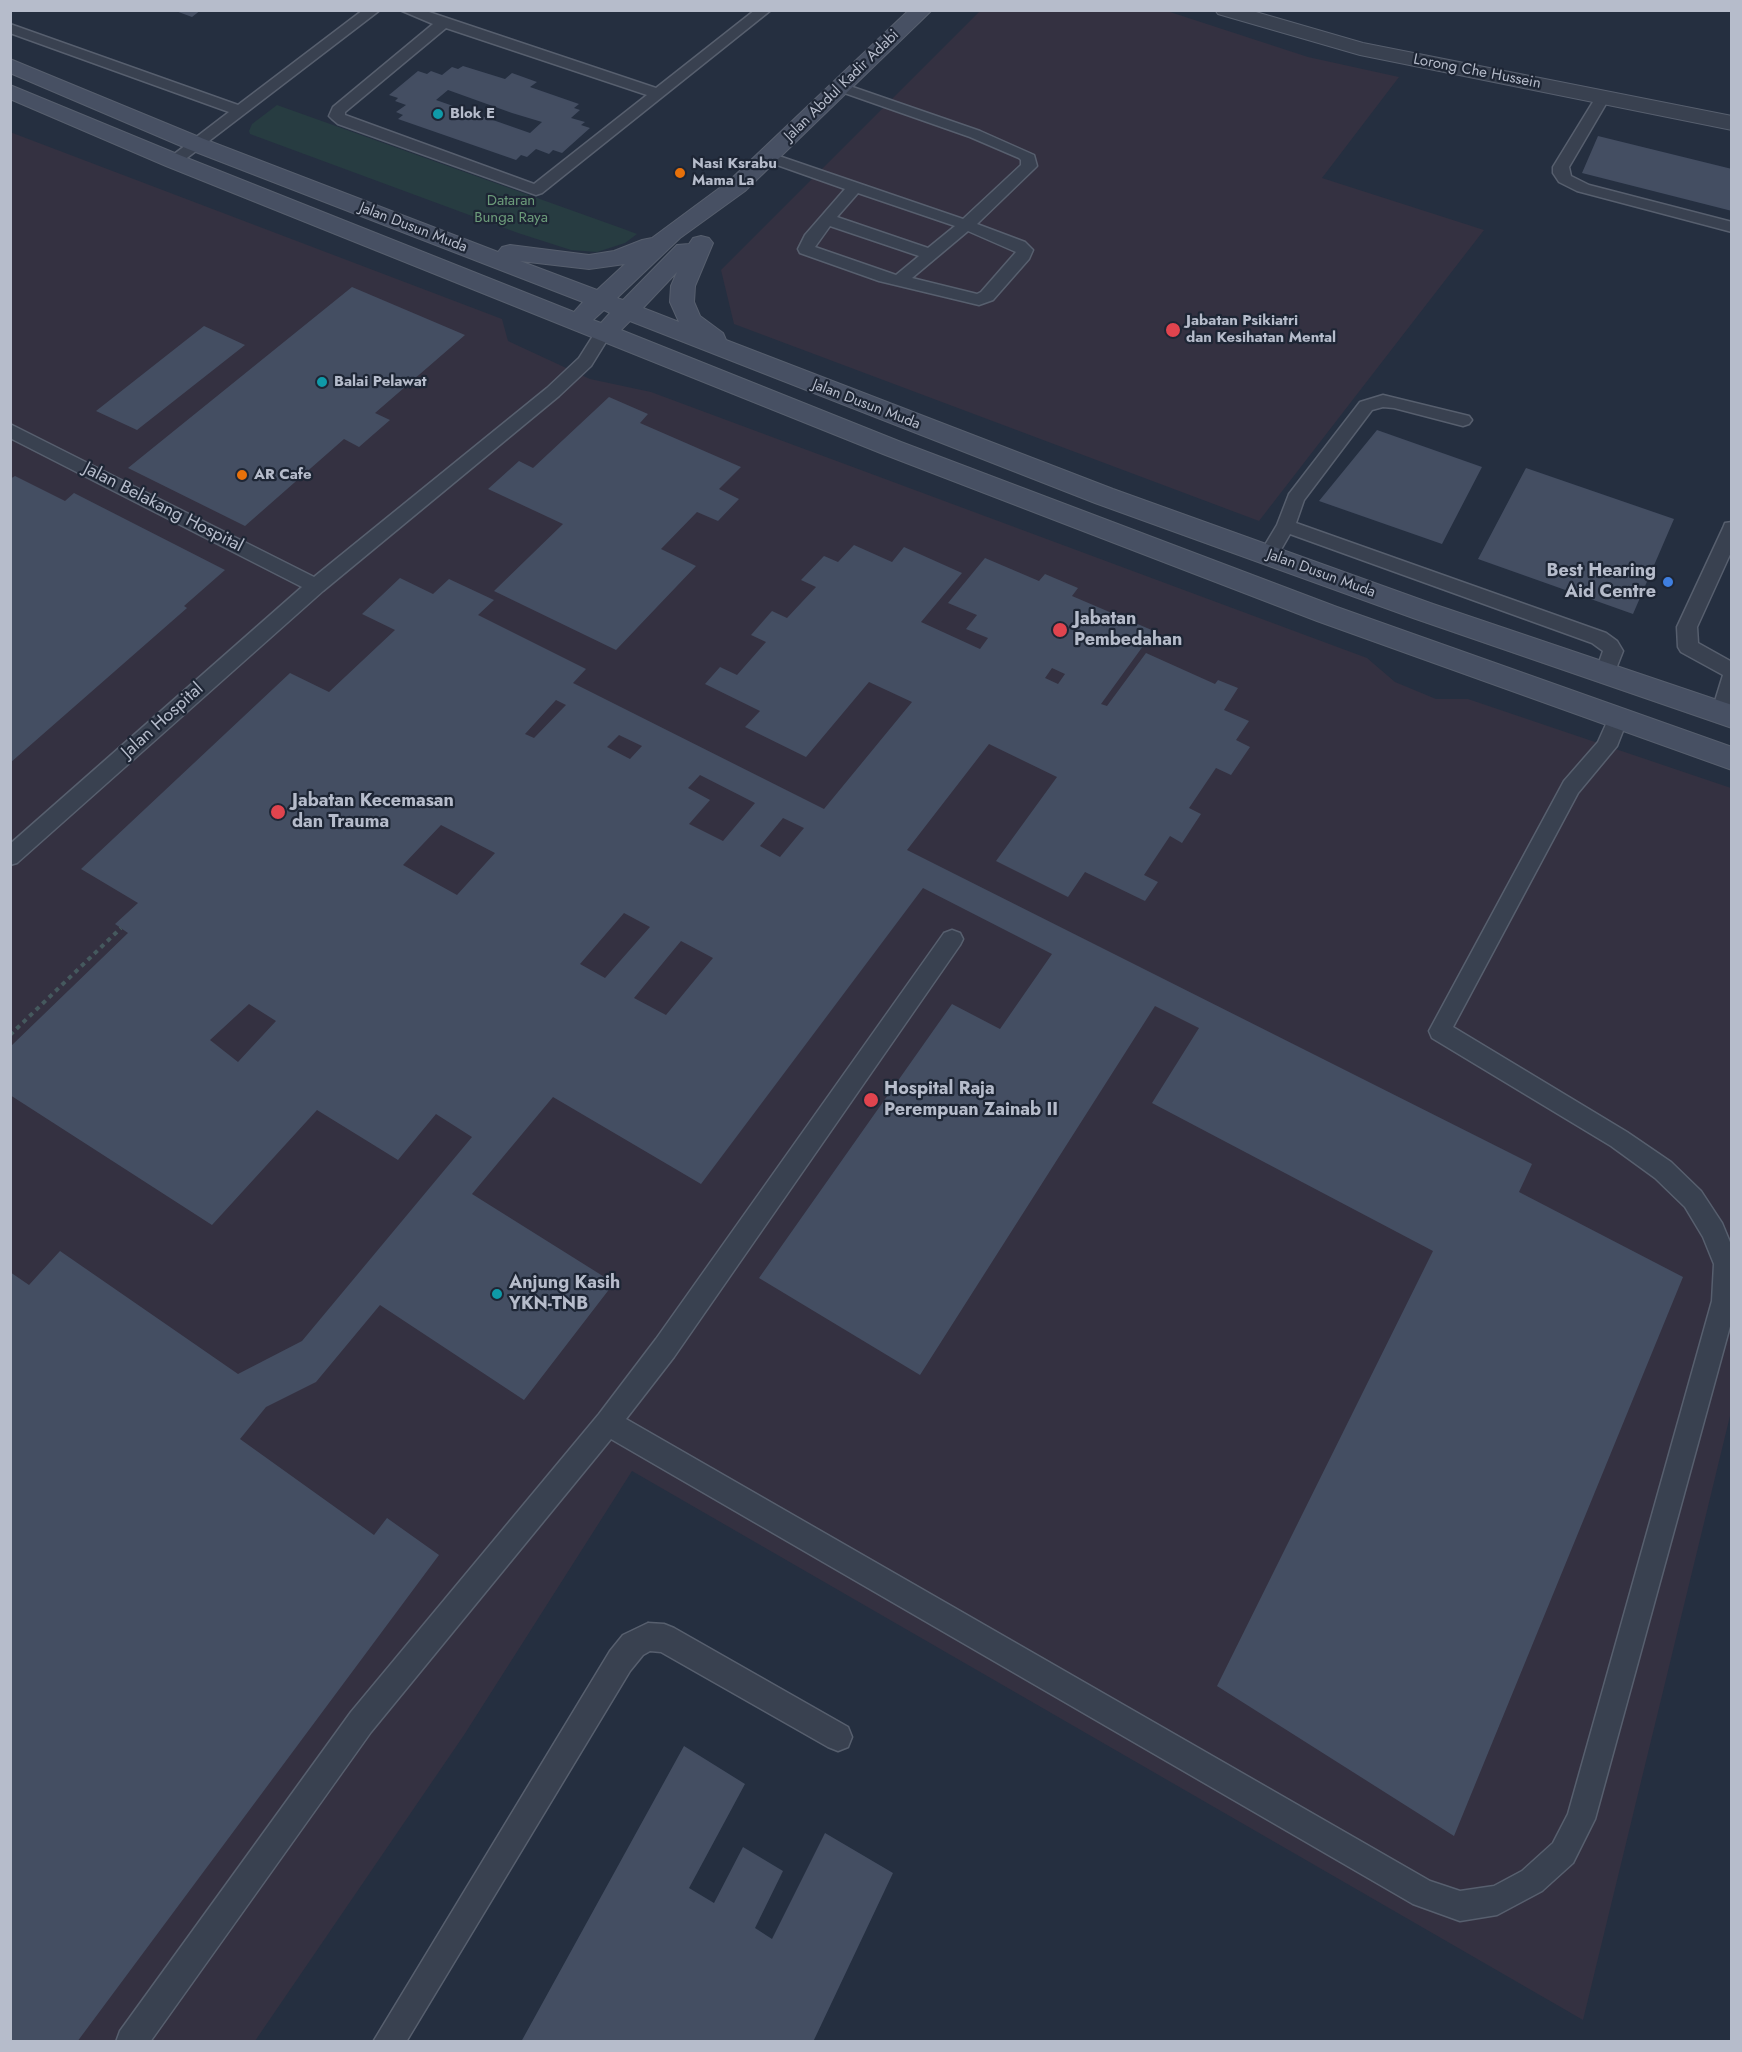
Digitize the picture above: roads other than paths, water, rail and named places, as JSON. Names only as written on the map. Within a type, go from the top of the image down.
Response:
[{"type":"main road","name":"Jalan Abdul Kadir Adabi","points":[[578,321],[672,233],[737,186],[922,10]]},
{"type":"main road","name":"Jalan Dusun Muda","points":[[10,65],[196,144],[1059,479],[1423,611],[1726,716]]},
{"type":"main road","points":[[10,91],[174,161],[892,448],[1316,610],[1731,759]]},
{"type":"main road","name":"Jalan Abdul Kadir Adabi","points":[[604,332],[710,225],[737,186]]},
{"type":"main road","points":[[710,225],[683,286],[682,302],[690,320],[709,335],[747,358]]},
{"type":"main road","points":[[455,245],[589,262],[634,253],[672,233]]},
{"type":"street","name":"Lorong Che Hussein","points":[[1225,10],[1360,49],[1731,123]]},
{"type":"lane","points":[[174,161],[373,10]]},
{"type":"lane","points":[[407,10],[658,93]]},
{"type":"lane","points":[[444,22],[338,110],[337,116],[343,121],[536,190],[764,10]]},
{"type":"lane","points":[[10,28],[240,111]]},
{"type":"lane","points":[[841,87],[969,131],[1029,158],[1031,162],[1026,171],[900,280]]},
{"type":"lane","points":[[1603,98],[1561,167],[1561,173],[1565,179],[1583,188],[1731,227]]},
{"type":"lane","points":[[768,157],[966,225],[1019,246],[1024,250],[1023,255],[987,296],[974,300],[900,280],[806,249],[811,238],[855,187]]},
{"type":"lane","points":[[827,219],[931,255]]},
{"type":"lane","name":"Jalan Hospital","points":[[10,857],[316,586],[553,392],[585,362],[604,332]]},
{"type":"lane","points":[[1268,555],[1286,526],[1295,498],[1366,406],[1374,403],[1394,402],[1463,420]]},
{"type":"lane","name":"Jalan Belakang Hospital","points":[[10,430],[316,586]]},
{"type":"lane","points":[[1286,526],[1605,641],[1613,651],[1605,674]]},
{"type":"lane","points":[[1731,528],[1687,627],[1688,647],[1731,671]]},
{"type":"lane","points":[[1423,611],[1439,581]]},
{"type":"lane","points":[[1726,716],[1731,676]]},
{"type":"lane","points":[[608,1423],[1423,1894],[1460,1906],[1497,1900],[1532,1881],[1563,1853],[1581,1819],[1724,1301],[1725,1264],[1713,1231],[1693,1199],[1664,1170],[1619,1139],[1440,1031],[1577,778],[1607,746],[1618,718]]},
{"type":"lane","points":[[131,2042],[361,1722],[608,1423],[665,1348],[952,939]]},
{"type":"lane","points":[[388,2042],[620,1661],[633,1645],[648,1637],[664,1638],[838,1737]]},
{"type":"place","name":"Blok E","points":[[438,114]]},
{"type":"place","name":"Nasi Ksrabu Mama La","points":[[680,173]]},
{"type":"place","name":"Jabatan Psikiatri dan Kesihatan Mental","points":[[1173,330]]},
{"type":"place","name":"Balai Pelawat","points":[[322,382]]},
{"type":"place","name":"AR Cafe","points":[[242,475]]},
{"type":"place","name":"Best Hearing Aid Centre","points":[[1668,582]]},
{"type":"place","name":"Jabatan Pembedahan","points":[[1060,630]]},
{"type":"place","name":"Jabatan Kecemasan dan Trauma","points":[[278,812]]},
{"type":"place","name":"Hospital Raja Perempuan Zainab II","points":[[871,1100]]},
{"type":"place","name":"Anjung Kasih YKN-TNB","points":[[497,1294]]},
{"type":"park label","name":"Dataran Bunga Raya","points":[[511,210]]}]
